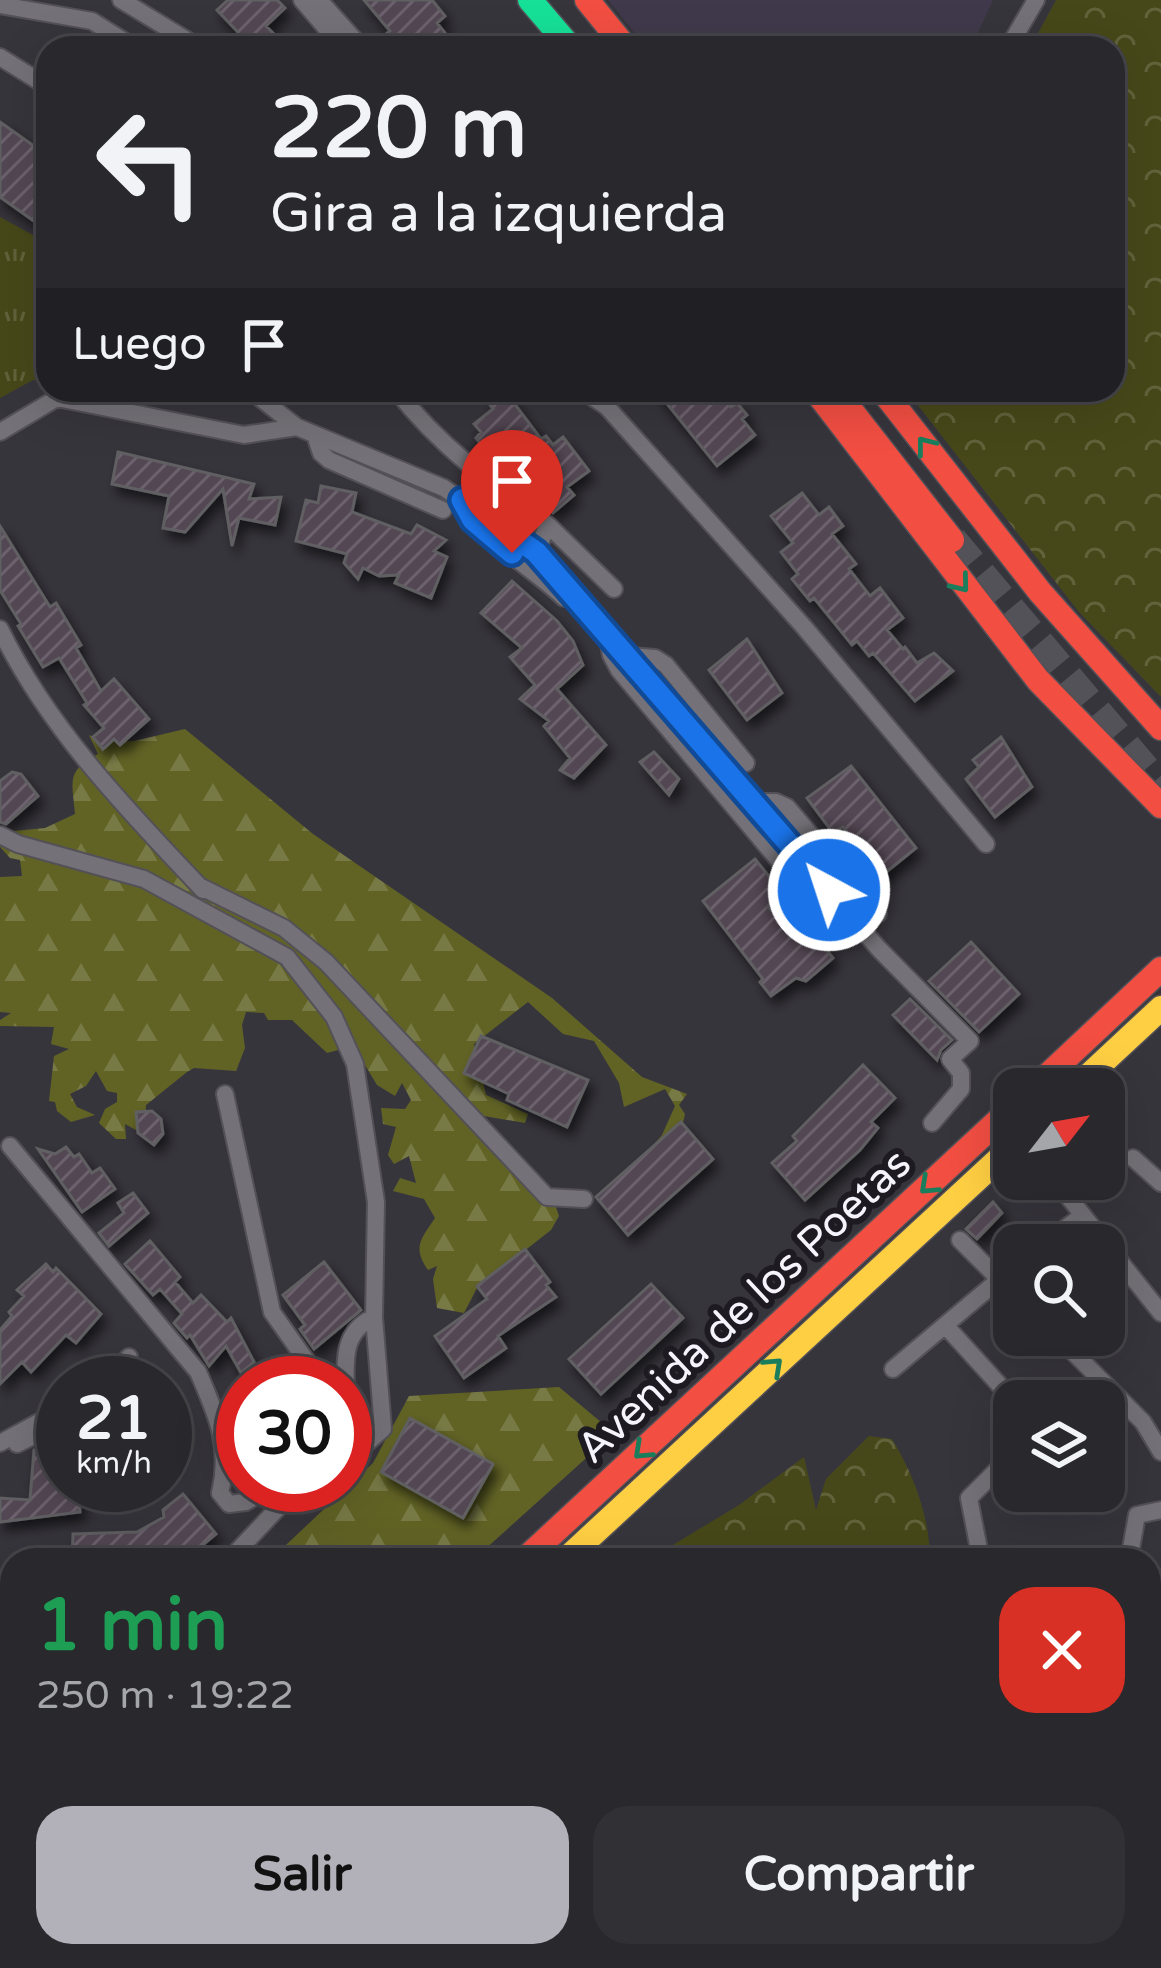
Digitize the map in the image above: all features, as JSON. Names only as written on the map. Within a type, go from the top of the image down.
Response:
[{"type":"main road","points":[[530,0],[561,36]]},
{"type":"main road","points":[[587,0],[616,36]]},
{"type":"main road","points":[[824,402],[1038,680],[1161,806]]},
{"type":"main road","points":[[844,402],[952,540]]},
{"type":"main road","points":[[891,402],[1040,592],[1161,728]]},
{"type":"main road","points":[[1056,1068],[1153,976],[1161,956]]},
{"type":"main road","points":[[1097,1068],[1156,1013]]},
{"type":"main road","name":"Avenida de los Poetas","points":[[537,1548],[993,1125]]},
{"type":"main road","name":"Avenida de los Poetas","points":[[578,1548],[993,1164]]},
{"type":"street","points":[[121,0],[180,36]]},
{"type":"street","points":[[147,0],[159,24]]},
{"type":"street","points":[[302,0],[333,36]]},
{"type":"street","points":[[320,0],[352,36]]},
{"type":"street","points":[[1013,36],[1021,0]]},
{"type":"street","points":[[1014,36],[1036,0]]},
{"type":"street","points":[[0,5],[92,21],[116,36]]},
{"type":"street","points":[[0,57],[36,80]]},
{"type":"street","points":[[0,432],[50,402]]},
{"type":"street","points":[[77,402],[244,435],[297,427]]},
{"type":"street","points":[[265,402],[297,427],[444,488],[536,552],[879,949],[970,1041],[950,1059],[961,1073],[961,1089],[932,1123]]},
{"type":"street","points":[[405,402],[476,472],[548,525],[614,589]]},
{"type":"street","points":[[600,402],[805,627],[986,844]]},
{"type":"street","points":[[315,435],[329,460],[443,510]]},
{"type":"street","points":[[462,500],[484,532],[539,574],[586,620]]},
{"type":"street","points":[[536,552],[548,525]]},
{"type":"street","points":[[0,629],[14,658],[102,781],[245,934]]},
{"type":"street","points":[[607,632],[619,670],[838,932]]},
{"type":"street","points":[[629,656],[655,658],[666,665],[746,763]]},
{"type":"street","points":[[754,802],[787,807],[878,914]]},
{"type":"street","points":[[0,835],[144,878],[287,957],[334,1017],[356,1064],[376,1202],[374,1317],[383,1430],[372,1439]]},
{"type":"street","points":[[199,886],[284,928],[326,962],[547,1197],[584,1199]]},
{"type":"street","points":[[224,1094],[272,1312],[303,1356]]},
{"type":"street","points":[[10,1145],[198,1372],[216,1414]]},
{"type":"street","points":[[1133,1158],[1161,1183]]},
{"type":"street","points":[[1070,1200],[1161,1313]]},
{"type":"street","points":[[1072,1224],[1083,1216]]},
{"type":"street","points":[[960,1240],[993,1263]]},
{"type":"street","points":[[892,1370],[993,1283]]},
{"type":"street","points":[[346,1356],[351,1332],[374,1317]]},
{"type":"street","points":[[945,1325],[996,1380]]},
{"type":"street","points":[[1077,1356],[1143,1422],[1161,1452]]},
{"type":"street","points":[[0,1448],[36,1426]]},
{"type":"street","points":[[0,1448],[36,1435]]},
{"type":"street","points":[[979,1548],[969,1498],[993,1474]]},
{"type":"street","points":[[1132,1548],[1137,1515],[1161,1510]]},
{"type":"street","points":[[240,1548],[274,1512]]},
{"type":"shaded area","points":[[608,0],[993,0],[976,36],[637,36]]},
{"type":"green space","points":[[1056,0],[1161,0],[1161,697],[1079,612],[915,402],[1125,402],[1125,36],[1036,36]]},
{"type":"green space","points":[[0,217],[36,237],[36,380],[0,398]]},
{"type":"green space","points":[[185,729],[313,834],[552,998],[642,1077],[687,1094],[679,1105],[685,1114],[680,1136],[654,1157],[652,1147],[675,1106],[665,1089],[624,1107],[619,1083],[594,1041],[563,1034],[528,1002],[474,1044],[486,1095],[528,1114],[525,1123],[478,1115],[522,1169],[536,1172],[559,1216],[551,1230],[477,1288],[464,1313],[437,1308],[433,1279],[437,1266],[428,1270],[419,1249],[435,1218],[424,1199],[393,1191],[400,1178],[416,1183],[409,1156],[394,1164],[388,1155],[396,1127],[383,1124],[381,1108],[405,1109],[411,1100],[402,1083],[395,1096],[377,1085],[365,1065],[349,1062],[338,1050],[327,1053],[292,1020],[268,1020],[264,1013],[246,1012],[242,1025],[245,1048],[236,1071],[194,1068],[146,1105],[145,1135],[125,1124],[126,1139],[116,1139],[99,1123],[105,1109],[117,1102],[117,1093],[107,1091],[96,1071],[86,1086],[70,1094],[77,1107],[95,1115],[71,1122],[49,1101],[54,1056],[69,1049],[51,1044],[54,1027],[0,1026],[0,1020],[11,1013],[0,1012],[0,877],[22,876],[20,860],[10,858],[0,847],[13,831],[45,828],[75,814],[73,778],[80,766],[98,754],[89,735],[105,742],[134,741]]},
{"type":"green space","points":[[559,1387],[614,1433],[486,1548],[283,1548],[321,1512],[372,1512],[373,1463],[409,1396]]},
{"type":"green space","points":[[869,1436],[892,1439],[919,1497],[929,1548],[668,1548],[739,1505],[804,1457],[816,1510],[826,1479]]},
{"type":"building","points":[[228,0],[277,0],[285,8],[266,26],[276,36],[242,36],[217,10]]},
{"type":"building","points":[[364,0],[432,0],[445,16],[437,23],[447,36],[388,36],[390,31]]},
{"type":"building","points":[[0,122],[36,148],[36,222],[0,197]]},
{"type":"building","points":[[488,402],[513,402],[541,439],[546,436],[553,445],[563,437],[589,471],[567,487],[574,495],[553,513],[502,453],[493,460],[476,438],[481,432],[474,424],[493,409]]},
{"type":"building","points":[[666,402],[727,402],[731,407],[737,403],[747,415],[742,419],[755,435],[717,466]]},
{"type":"building","points":[[118,452],[254,484],[249,499],[281,497],[275,525],[239,518],[232,546],[223,489],[185,532],[163,528],[169,496],[112,484]]},
{"type":"building","points":[[321,486],[356,493],[352,512],[411,534],[417,525],[446,540],[434,551],[447,557],[431,598],[395,583],[399,575],[379,576],[363,568],[358,579],[344,563],[347,554],[296,541],[306,500],[318,503]]},
{"type":"building","points":[[802,493],[819,515],[829,507],[843,526],[832,534],[856,564],[849,569],[870,596],[880,588],[903,618],[887,630],[903,649],[917,663],[934,653],[953,671],[915,701],[873,653],[869,656],[857,641],[852,645],[792,579],[798,574],[781,552],[793,543],[771,516]]},
{"type":"building","points":[[0,526],[50,607],[56,603],[101,691],[114,679],[149,719],[120,745],[114,739],[103,749],[93,737],[104,728],[84,705],[59,658],[43,667],[18,626],[0,590]]},
{"type":"building","points":[[512,581],[557,621],[573,641],[583,665],[557,689],[606,745],[574,778],[560,770],[570,758],[544,726],[549,721],[520,699],[535,685],[510,657],[522,648],[481,613]]},
{"type":"building","points":[[747,639],[782,693],[747,720],[709,670]]},
{"type":"building","points":[[1001,737],[1032,787],[995,817],[966,779],[979,767],[973,760]]},
{"type":"building","points":[[654,752],[679,779],[669,795],[640,762]]},
{"type":"building","points":[[851,766],[916,848],[880,877],[843,827],[833,833],[807,798]]},
{"type":"building","points":[[12,772],[21,774],[38,796],[6,824],[0,822],[0,781]]},
{"type":"building","points":[[755,859],[784,895],[768,907],[791,930],[803,920],[833,958],[806,981],[796,978],[771,996],[703,901]]},
{"type":"building","points":[[971,942],[1019,994],[979,1032],[929,981]]},
{"type":"building","points":[[910,999],[952,1040],[937,1060],[893,1015]]},
{"type":"building","points":[[481,1036],[588,1080],[567,1127],[507,1100],[509,1094],[464,1073]]},
{"type":"building","points":[[863,1065],[895,1098],[871,1122],[878,1128],[860,1150],[805,1200],[772,1163]]},
{"type":"building","points":[[152,1111],[161,1119],[163,1134],[154,1145],[138,1133],[136,1112]]},
{"type":"building","points":[[681,1122],[713,1159],[628,1235],[596,1197]]},
{"type":"building","points":[[66,1147],[74,1157],[79,1154],[92,1173],[100,1168],[115,1189],[82,1212],[38,1149],[55,1154]]},
{"type":"building","points":[[133,1193],[148,1213],[109,1246],[99,1233],[124,1213],[118,1203]]},
{"type":"building","points":[[993,1202],[1002,1213],[977,1239],[966,1229]]},
{"type":"building","points":[[150,1241],[180,1277],[175,1282],[193,1303],[201,1295],[227,1322],[231,1318],[251,1356],[232,1356],[226,1346],[209,1366],[190,1335],[187,1338],[174,1323],[182,1314],[160,1289],[153,1295],[125,1264]]},
{"type":"building","points":[[525,1249],[556,1297],[498,1336],[506,1348],[464,1378],[435,1336],[487,1299],[477,1286]]},
{"type":"building","points":[[324,1262],[361,1310],[314,1349],[300,1329],[305,1325],[283,1295]]},
{"type":"building","points":[[46,1264],[53,1272],[56,1268],[101,1314],[76,1343],[66,1335],[46,1356],[36,1356],[31,1372],[22,1362],[0,1384],[0,1330],[24,1296],[17,1290]]},
{"type":"building","points":[[651,1284],[683,1318],[601,1394],[569,1359]]},
{"type":"building","points":[[410,1418],[493,1464],[463,1518],[381,1472]]},
{"type":"building","points":[[34,1450],[36,1512],[80,1512],[0,1522],[0,1498],[30,1500]]},
{"type":"building","points":[[192,1505],[216,1534],[199,1548],[72,1548],[73,1534],[137,1532],[164,1517],[163,1512],[192,1512]]},
{"type":"tunnel","points":[[952,540],[1161,788]]},
{"type":"traffic: fast","points":[[530,0],[561,36]]},
{"type":"traffic: slow","points":[[1097,1068],[1161,1008]]},
{"type":"traffic: slow","points":[[578,1548],[993,1164]]},
{"type":"traffic: jam","points":[[587,0],[616,36]]},
{"type":"traffic: jam","points":[[824,402],[1038,680],[1161,806]]},
{"type":"traffic: jam","points":[[844,402],[952,540]]},
{"type":"traffic: jam","points":[[891,402],[1040,592],[1161,728]]},
{"type":"traffic: jam","points":[[1055,1068],[1161,969]]},
{"type":"traffic: jam","points":[[537,1548],[993,1125]]},
{"type":"route","points":[[512,553],[484,532],[462,500],[536,552],[829,890]]}]
